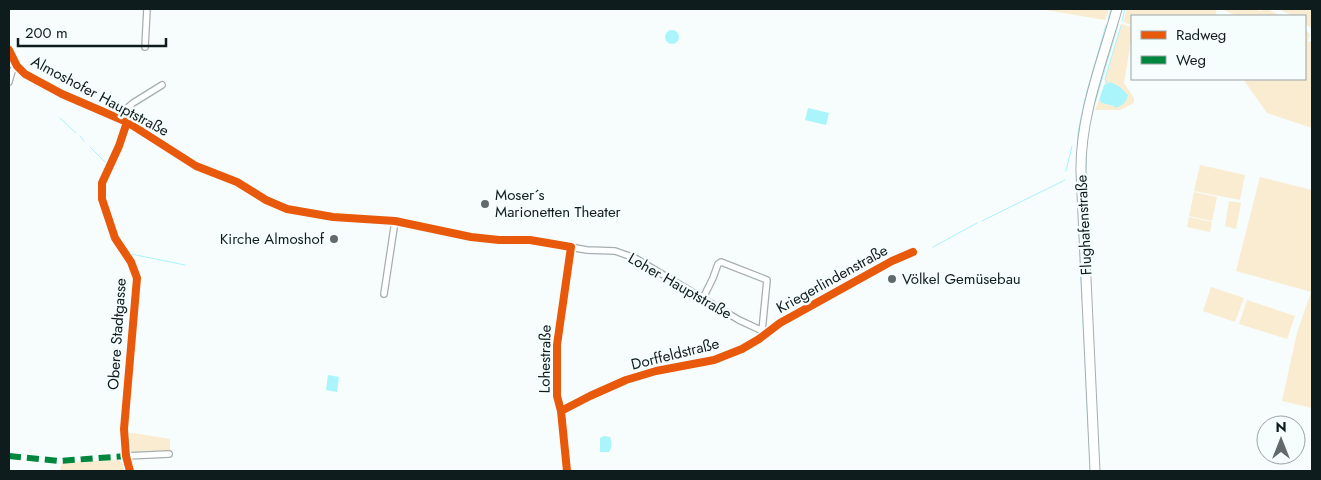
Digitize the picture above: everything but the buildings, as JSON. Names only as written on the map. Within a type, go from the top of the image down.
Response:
[{"type":"main road","name":"Flughafenstraße","points":[[1095,471],[1081,167],[1082,142],[1086,115],[1117,9]]},
{"type":"main road","name":"Flughafenstraße","points":[[1089,471],[1093,445]]},
{"type":"street","points":[[145,47],[147,9]]},
{"type":"street","name":"Almoshofer Hauptstraße","points":[[9,50],[17,66],[25,74],[62,94],[124,121],[196,166],[237,182],[266,200],[287,209],[333,217],[395,222],[471,237]]},
{"type":"street","points":[[9,82],[12,71],[17,66]]},
{"type":"street","name":"Obere Stadtgasse","points":[[130,471],[126,456],[124,420],[137,278],[130,262],[115,238],[103,203],[102,183],[119,146],[126,108],[162,85]]},
{"type":"street","points":[[384,294],[395,222]]},
{"type":"street","name":"Loher Hauptstraße","points":[[471,237],[499,240],[530,240],[624,253],[739,320],[764,332]]},
{"type":"street","name":"Lohestraße","points":[[567,471],[561,411],[557,396],[557,335],[571,247]]},
{"type":"street","name":"Kriegerlindenstraße","points":[[764,332],[892,261],[912,252]]},
{"type":"street","points":[[703,298],[718,264],[721,262],[767,280],[764,332]]},
{"type":"street","name":"Dorffeldstraße","points":[[561,411],[626,380],[656,371],[723,357],[742,349],[764,332]]},
{"type":"street","points":[[126,456],[169,454]]},
{"type":"shaded area","points":[[1040,9],[1109,9],[1105,20]]},
{"type":"shaded area","points":[[1127,9],[1217,9],[1215,15],[1131,15],[1131,25],[1123,22]]},
{"type":"shaded area","points":[[1222,9],[1255,9],[1260,11],[1267,9],[1279,15],[1235,15]]},
{"type":"shaded area","points":[[1278,9],[1312,9],[1312,29],[1306,24],[1306,15],[1292,15]]},
{"type":"shaded area","points":[[1121,24],[1131,27],[1131,41],[1124,83],[1134,98],[1134,103],[1120,110],[1095,110],[1099,100],[1102,103],[1114,106],[1107,83],[1104,85]]},
{"type":"shaded area","points":[[1306,31],[1310,34],[1308,41],[1312,42],[1312,128],[1267,113],[1244,80],[1306,80]]},
{"type":"shaded area","points":[[1200,165],[1245,175],[1240,200],[1194,191]]},
{"type":"shaded area","points":[[1260,177],[1312,190],[1312,408],[1282,401],[1297,333],[1311,292],[1236,271]]},
{"type":"shaded area","points":[[1194,192],[1217,197],[1212,221],[1189,216]]},
{"type":"shaded area","points":[[1229,201],[1241,203],[1236,229],[1225,226]]},
{"type":"shaded area","points":[[1189,217],[1212,222],[1210,232],[1187,227]]},
{"type":"shaded area","points":[[1211,287],[1244,298],[1235,322],[1203,311]]},
{"type":"shaded area","points":[[1247,300],[1295,316],[1287,339],[1239,324]]},
{"type":"shaded area","points":[[126,432],[170,439],[170,453],[129,454]]},
{"type":"shaded area","points":[[119,460],[128,471],[60,471],[62,462]]},
{"type":"water","points":[[669,30],[675,30],[679,37],[675,44],[669,44],[665,40],[665,34]]},
{"type":"water","points":[[1111,82],[1128,95],[1124,103],[1115,108],[1099,100],[1104,85]]},
{"type":"water","points":[[808,108],[829,113],[826,125],[805,120]]},
{"type":"water","points":[[328,375],[339,377],[337,392],[326,390]]},
{"type":"water","points":[[604,436],[611,439],[609,452],[600,452],[600,438]]},
{"type":"waterway","points":[[1108,19],[1111,9]]},
{"type":"waterway","points":[[1122,21],[1125,9]]},
{"type":"waterway","points":[[1086,95],[1106,25]]},
{"type":"waterway","points":[[1095,103],[1118,25]]},
{"type":"waterway","points":[[1107,83],[1105,79],[1121,26]]},
{"type":"waterway","points":[[1077,168],[1078,133],[1085,99]]},
{"type":"waterway","points":[[1092,115],[1094,107]]},
{"type":"waterway","points":[[60,118],[76,133]]},
{"type":"waterway","points":[[80,136],[84,141]]},
{"type":"waterway","points":[[1066,171],[1072,146]]},
{"type":"waterway","points":[[90,147],[107,164]]},
{"type":"waterway","points":[[1086,147],[1086,169]]},
{"type":"waterway","points":[[1087,173],[1088,195]]},
{"type":"waterway","points":[[106,200],[105,186],[110,174]]},
{"type":"waterway","points":[[982,221],[1065,180]]},
{"type":"waterway","points":[[113,223],[124,247]]},
{"type":"waterway","points":[[933,247],[977,223]]},
{"type":"waterway","points":[[1079,232],[1082,301]]},
{"type":"waterway","points":[[131,254],[185,265]]},
{"type":"waterway","points":[[1083,319],[1087,400]]},
{"type":"waterway","points":[[1087,403],[1088,428]]},
{"type":"marked path","points":[[9,456],[59,461],[126,456]]},
{"type":"cycle path","points":[[9,50],[17,66],[25,74],[62,94],[127,122],[196,166],[237,182],[266,200],[287,209],[333,217],[395,221],[471,237],[499,240],[530,240],[571,247],[557,345],[557,396],[561,411],[567,471]]},
{"type":"cycle path","points":[[127,122],[119,146],[102,183],[102,199],[115,238],[131,262],[137,278],[124,429],[126,456],[130,471]]},
{"type":"cycle path","points":[[561,411],[626,380],[656,371],[714,360],[742,349],[780,323],[892,261],[913,252]]},
{"type":"place","name":"Moser´s Marionetten Theater","points":[[485,204]]},
{"type":"place","name":"Kirche Almoshof","points":[[334,239]]},
{"type":"place","name":"Völkel Gemüsebau","points":[[892,279]]}]
